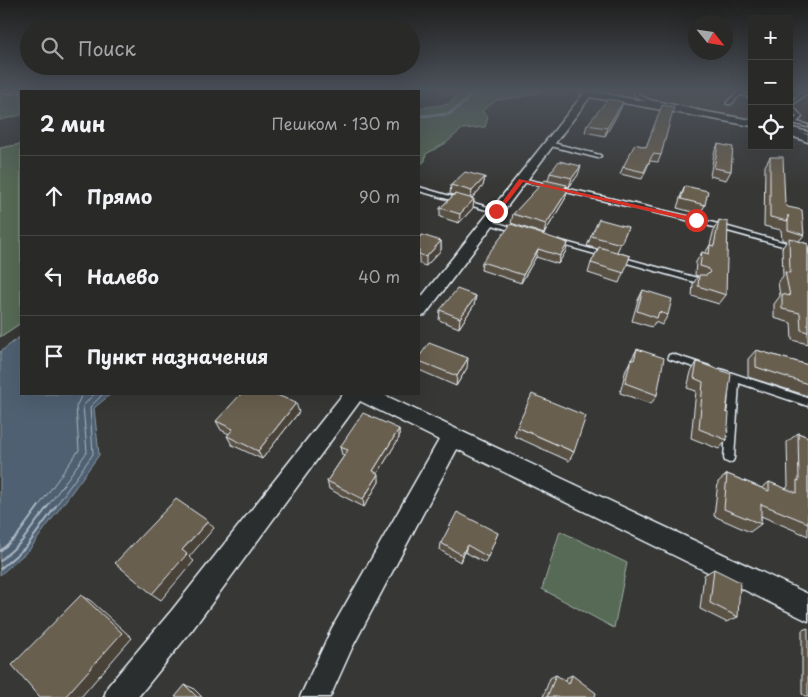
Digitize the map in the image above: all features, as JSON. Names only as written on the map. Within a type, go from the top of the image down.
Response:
[{"type":"street","points":[[420,310],[549,144],[563,123]]},
{"type":"street","points":[[793,131],[808,139]]},
{"type":"street","points":[[118,697],[182,620],[353,395]]},
{"type":"street","points":[[366,395],[808,608]]},
{"type":"street","points":[[315,697],[342,638],[452,437]]},
{"type":"lane","points":[[796,123],[808,126]]},
{"type":"lane","points":[[793,130],[808,133]]},
{"type":"lane","points":[[549,144],[598,156]]},
{"type":"lane","points":[[521,180],[663,212],[808,251]]},
{"type":"lane","points":[[420,189],[496,211]]},
{"type":"lane","points":[[488,222],[526,233]]},
{"type":"lane","points":[[545,238],[698,281]]},
{"type":"lane","points":[[672,357],[808,402]]},
{"type":"lane","points":[[730,458],[736,378]]},
{"type":"shaded area","points":[[793,123],[808,123],[808,137],[793,131]]},
{"type":"green space","points":[[420,123],[486,123],[485,127],[462,129],[446,143],[426,154],[425,161],[420,164]]},
{"type":"green space","points":[[20,144],[20,324],[0,337],[0,148]]},
{"type":"green space","points":[[560,531],[627,563],[614,628],[542,589]]},
{"type":"water","points":[[20,337],[20,395],[110,395],[94,408],[99,455],[30,549],[0,575],[0,352]]},
{"type":"building","points":[[589,123],[610,123],[607,128],[587,125]]},
{"type":"building","points":[[655,123],[670,123],[661,155],[653,154],[644,172],[623,167],[635,144],[646,147]]},
{"type":"building","points":[[718,144],[733,147],[731,171],[714,168]]},
{"type":"building","points":[[770,157],[783,157],[785,204],[788,207],[802,210],[804,235],[788,230],[788,221],[770,217]]},
{"type":"building","points":[[559,161],[581,166],[572,178],[550,173]]},
{"type":"building","points":[[465,172],[485,177],[472,191],[451,185]]},
{"type":"building","points":[[545,180],[567,185],[564,189],[568,190],[546,224],[513,214]]},
{"type":"building","points":[[685,186],[708,191],[705,205],[681,199]]},
{"type":"building","points":[[455,194],[474,199],[460,214],[440,208]]},
{"type":"building","points":[[599,219],[628,227],[621,244],[591,236]]},
{"type":"building","points":[[719,220],[728,222],[726,295],[698,286],[699,275],[707,275],[710,272],[707,268],[700,266],[702,252],[709,254],[710,245],[714,246]]},
{"type":"building","points":[[511,224],[568,243],[560,256],[538,249],[523,275],[482,262]]},
{"type":"building","points":[[422,235],[441,241],[426,257],[420,254],[420,237]]},
{"type":"building","points":[[789,238],[808,244],[808,332],[801,330],[800,313],[782,309],[782,294],[790,296],[785,272],[790,273]]},
{"type":"building","points":[[599,247],[630,256],[624,273],[591,263]]},
{"type":"building","points":[[457,289],[476,296],[460,318],[440,310]]},
{"type":"building","points":[[643,290],[672,299],[668,315],[659,312],[657,318],[637,311]]},
{"type":"building","points":[[429,343],[468,358],[457,376],[420,361],[420,356]]},
{"type":"building","points":[[637,349],[664,358],[657,395],[625,383],[631,359],[634,360]]},
{"type":"building","points":[[756,350],[808,365],[808,384],[756,367]]},
{"type":"building","points":[[697,362],[731,374],[726,412],[729,413],[727,440],[699,429],[703,382],[694,378]]},
{"type":"building","points":[[532,394],[586,416],[574,452],[517,427]]},
{"type":"building","points":[[240,395],[277,395],[296,403],[258,451],[227,436],[233,429],[216,421]]},
{"type":"building","points":[[363,413],[399,429],[373,471],[379,474],[363,499],[327,481],[348,450],[340,447]]},
{"type":"building","points":[[798,433],[808,437],[808,523],[761,504],[761,524],[724,509],[727,474],[769,491],[769,482],[797,493],[797,480],[799,481]]},
{"type":"building","points":[[176,499],[208,521],[182,550],[187,554],[152,594],[115,563]]},
{"type":"building","points":[[457,512],[498,533],[488,557],[467,545],[462,555],[441,543]]},
{"type":"building","points":[[714,569],[740,582],[738,617],[710,603]]},
{"type":"building","points":[[81,595],[122,633],[65,697],[40,697],[12,665]]},
{"type":"building","points":[[556,675],[569,684],[572,675],[596,693],[595,697],[547,697]]},
{"type":"building","points":[[185,685],[197,697],[175,697]]},
{"type":"route","points":[[496,211],[521,180],[696,220]]}]
